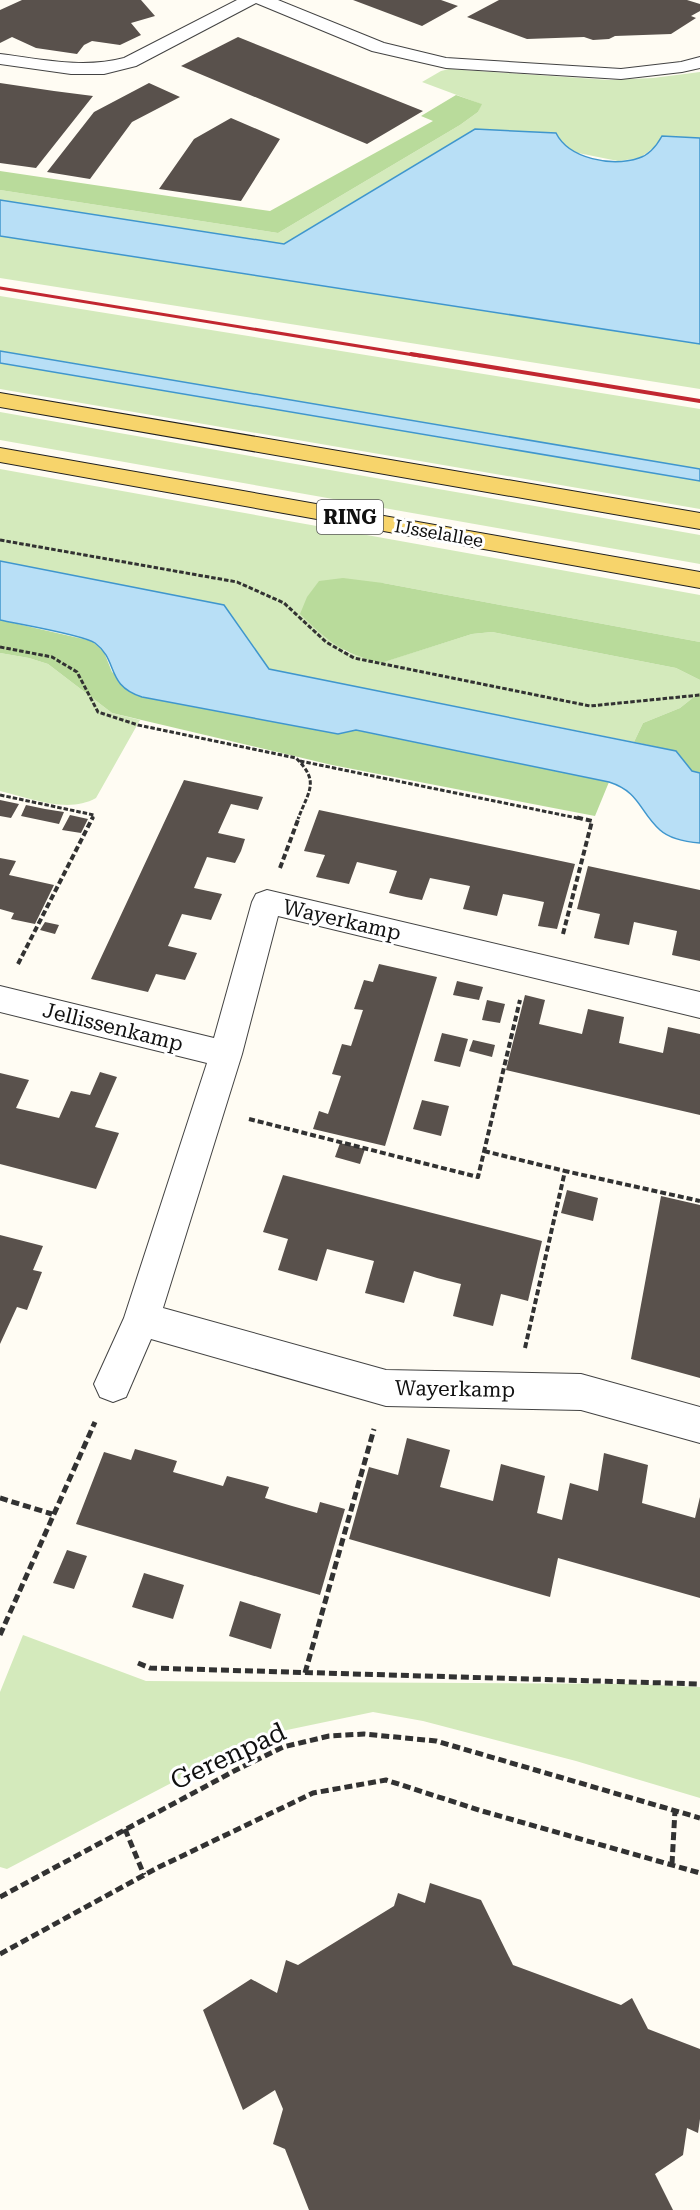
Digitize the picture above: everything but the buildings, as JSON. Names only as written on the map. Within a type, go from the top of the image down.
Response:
[{"type":"main road","points":[[0,400],[700,521]]},
{"type":"main road","name":"IJsselallee","points":[[0,455],[700,580]]},
{"type":"street","points":[[0,59],[71,69],[104,69],[130,62],[250,0]]},
{"type":"street","points":[[262,0],[378,46],[446,63],[621,74],[682,67],[700,62]]},
{"type":"street","name":"Wayerkamp","points":[[113,1384],[142,1319],[225,1054],[267,902],[700,1005]]},
{"type":"street","name":"Jellissenkamp","points":[[0,999],[225,1054]]},
{"type":"street","name":"Wayerkamp","points":[[142,1319],[386,1388],[581,1392],[700,1425]]},
{"type":"path","points":[[0,540],[237,582],[284,603],[326,642],[354,658],[590,706],[700,695]]},
{"type":"path","points":[[0,647],[51,657],[77,672],[98,712],[138,724],[592,821],[541,967],[478,1176],[208,1109]]},
{"type":"path","points":[[267,902],[311,784],[309,771],[298,760]]},
{"type":"path","points":[[0,795],[94,815],[0,999]]},
{"type":"path","points":[[484,1151],[700,1202]]},
{"type":"path","points":[[515,1391],[565,1171]]},
{"type":"path","points":[[0,1635],[52,1514],[113,1384]]},
{"type":"path","points":[[304,1673],[386,1388]]},
{"type":"path","points":[[0,1498],[52,1514]]},
{"type":"path","points":[[138,1663],[150,1668],[700,1684]]},
{"type":"path","name":"Gerenpad","points":[[0,1897],[283,1747],[329,1736],[364,1734],[436,1741],[700,1818]]},
{"type":"path","points":[[0,1954],[144,1875],[313,1793],[386,1779],[482,1810],[700,1873]]},
{"type":"path","points":[[672,1864],[675,1810]]},
{"type":"path","points":[[125,1829],[144,1875]]},
{"type":"green space","points":[[449,69],[609,80],[653,78],[700,72],[700,138],[662,136],[657,145],[640,158],[618,161],[573,152],[559,140],[475,129],[284,244],[0,200],[0,190],[278,233],[460,125],[478,112],[481,104],[422,82]]},
{"type":"green space","points":[[456,95],[482,104],[478,112],[460,125],[278,233],[0,190],[0,171],[270,211],[433,121],[421,116]]},
{"type":"green space","points":[[0,236],[700,344],[700,389],[0,278]]},
{"type":"green space","points":[[0,296],[700,409],[700,469],[0,351]]},
{"type":"green space","points":[[0,363],[700,481],[700,509],[0,389]]},
{"type":"green space","points":[[0,412],[700,535],[700,564],[0,440]]},
{"type":"green space","points":[[0,469],[700,595],[700,642],[383,583],[343,651],[380,663],[472,634],[492,632],[676,668],[700,680],[700,692],[680,708],[643,723],[634,742],[269,669],[223,605],[0,561]]},
{"type":"green space","points":[[343,578],[383,583],[700,642],[700,680],[676,668],[492,632],[472,634],[381,663],[367,659],[336,645],[300,614],[307,597],[319,581]]},
{"type":"green space","points":[[0,620],[92,641],[104,652],[112,672],[142,697],[338,734],[355,730],[609,782],[595,816],[332,765],[112,713],[48,664],[0,653]]},
{"type":"green space","points":[[0,653],[48,664],[112,713],[140,720],[96,798],[85,803],[61,805],[0,791]]},
{"type":"green space","points":[[700,692],[700,773],[692,771],[676,751],[634,742],[643,723],[680,708]]},
{"type":"green space","points":[[23,1635],[146,1681],[632,1684],[700,1687],[700,1798],[576,1761],[423,1721],[373,1712],[263,1735],[7,1869],[0,1867],[0,1692]]},
{"type":"water","points":[[475,129],[556,133],[562,142],[581,155],[616,162],[643,157],[662,136],[700,138],[700,344],[0,236],[0,200],[284,244]]},
{"type":"water","points":[[0,351],[700,469],[700,481],[0,363]]},
{"type":"water","points":[[0,561],[224,605],[269,669],[676,751],[692,771],[700,773],[700,843],[679,840],[664,833],[627,791],[609,782],[356,730],[338,734],[142,697],[122,686],[107,657],[95,643],[65,633],[0,620]]},
{"type":"railway","points":[[0,288],[420,356]]},
{"type":"railway","points":[[411,354],[700,401]]}]
